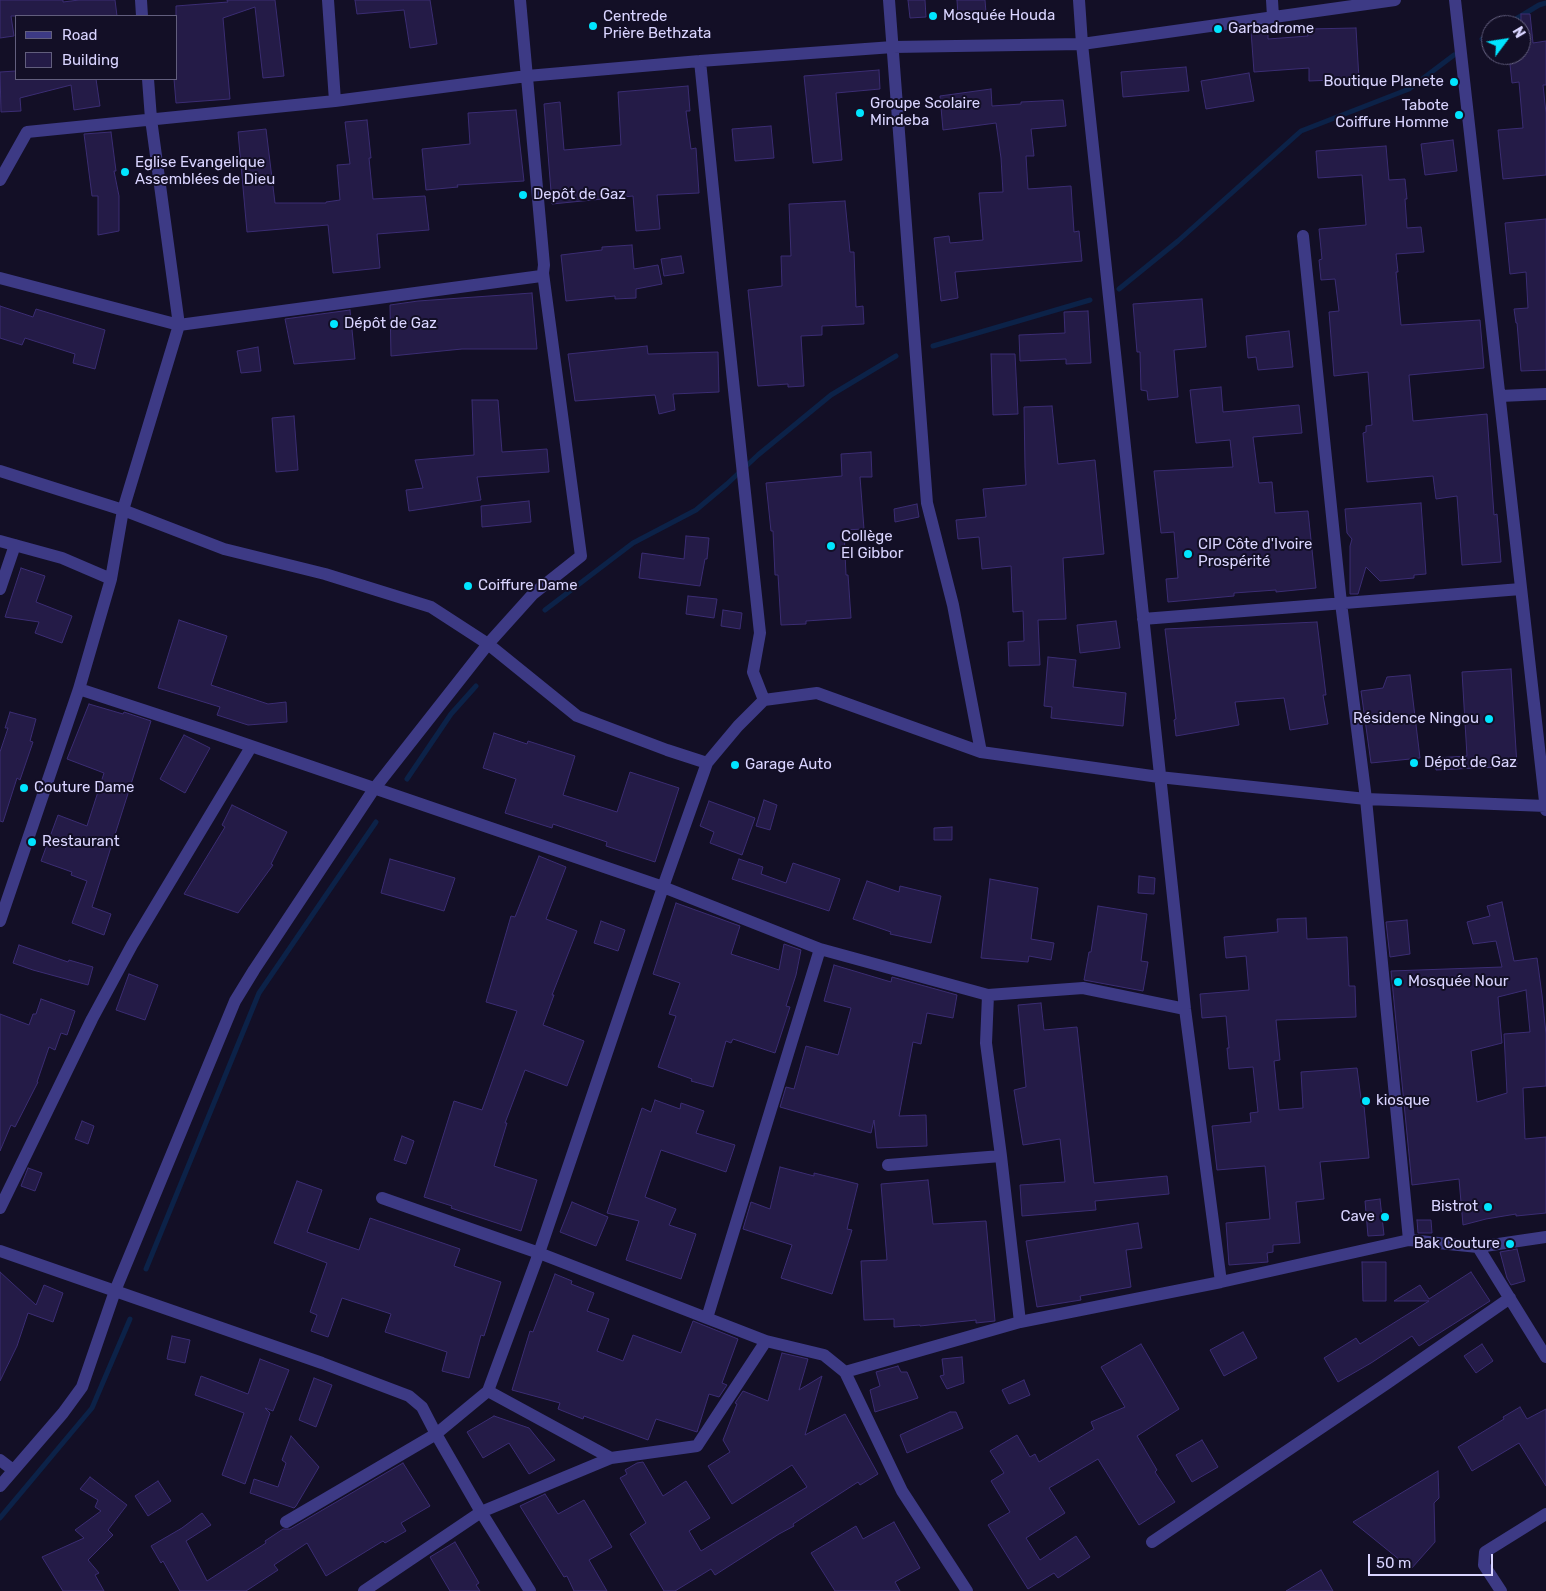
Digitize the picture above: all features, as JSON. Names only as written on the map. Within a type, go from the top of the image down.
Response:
[{"type":"street","points":[[141,0],[142,15]]},
{"type":"street","points":[[328,0],[334,101]]},
{"type":"street","points":[[0,1486],[63,1412],[82,1386],[115,1291],[235,1001],[374,789],[488,644],[533,594],[580,556],[543,273],[544,265],[520,0]]},
{"type":"street","points":[[889,0],[927,503],[953,605],[981,752]]},
{"type":"street","points":[[1079,0],[1082,44],[1159,777],[1185,1009],[1221,1282]]},
{"type":"street","points":[[1272,0],[1273,17]]},
{"type":"street","points":[[0,180],[27,132],[334,101],[527,76],[700,61],[894,47],[1082,44],[1394,0]]},
{"type":"street","points":[[286,1522],[436,1434],[488,1391],[539,1253],[707,763],[738,726],[764,700],[817,693],[981,752],[1159,777],[1366,799],[1546,807],[1455,0]]},
{"type":"street","points":[[700,61],[760,633],[753,672],[764,700]]},
{"type":"street","points":[[0,921],[79,689],[111,579],[123,510],[179,325],[151,119],[148,80]]},
{"type":"street","points":[[1303,236],[1341,603],[1366,799],[1409,1240]]},
{"type":"street","points":[[0,278],[179,325],[540,276],[543,273]]},
{"type":"street","points":[[1500,396],[1546,394]]},
{"type":"street","points":[[3,473],[123,510],[224,549],[325,574],[431,607],[488,644],[577,716],[707,763]]},
{"type":"street","points":[[0,541],[62,558],[111,579]]},
{"type":"street","points":[[0,589],[15,545]]},
{"type":"street","points":[[1143,619],[1521,589]]},
{"type":"street","points":[[79,689],[663,887],[820,949],[988,995],[1083,988],[1185,1009]]},
{"type":"street","points":[[0,1208],[92,1019],[123,961],[251,747]]},
{"type":"street","points":[[707,1318],[820,949]]},
{"type":"street","points":[[988,995],[986,1043],[1002,1156],[1020,1322]]},
{"type":"street","points":[[888,1165],[1002,1156]]},
{"type":"street","points":[[382,1198],[539,1253],[766,1341],[824,1355],[845,1372],[902,1491],[968,1591]]},
{"type":"street","points":[[845,1372],[1020,1322],[1221,1282],[1409,1240],[1478,1247],[1546,1237]]},
{"type":"street","points":[[1478,1247],[1546,1356]]},
{"type":"street","points":[[0,1251],[322,1363],[409,1396],[422,1407],[481,1512],[530,1591]]},
{"type":"street","points":[[1152,1542],[1378,1390],[1510,1298]]},
{"type":"street","points":[[364,1591],[481,1512],[611,1458],[697,1446],[766,1341]]},
{"type":"street","points":[[488,1391],[611,1458]]},
{"type":"street","points":[[0,1460],[13,1470]]},
{"type":"street","points":[[1500,1591],[1484,1565],[1485,1552],[1546,1514]]},
{"type":"building","points":[[0,0],[63,0],[63,2],[115,0],[117,15],[11,16],[14,36],[0,38]]},
{"type":"building","points":[[227,0],[275,0],[284,76],[263,78],[255,7],[223,18],[230,99],[176,103],[174,80],[178,80],[178,15],[176,15],[176,6],[228,2]]},
{"type":"building","points":[[355,0],[430,0],[437,44],[410,48],[404,10],[357,14]]},
{"type":"building","points":[[908,0],[925,0],[926,17],[910,18]]},
{"type":"building","points":[[957,0],[985,0],[986,13],[958,15]]},
{"type":"building","points":[[1531,24],[1533,43],[1546,41],[1546,85],[1543,85],[1546,113],[1546,175],[1503,179],[1498,130],[1523,128],[1519,82],[1512,83],[1510,65],[1531,65]]},
{"type":"building","points":[[1356,28],[1359,79],[1309,81],[1309,68],[1254,72],[1251,31],[1268,30],[1268,39],[1308,36],[1307,29]]},
{"type":"building","points":[[1186,67],[1189,91],[1123,97],[1121,72]]},
{"type":"building","points":[[879,70],[880,89],[836,93],[842,160],[813,163],[804,76]]},
{"type":"building","points":[[15,71],[15,80],[96,80],[100,106],[74,110],[71,85],[20,98],[21,111],[1,112],[0,72]]},
{"type":"building","points":[[1249,73],[1254,101],[1206,109],[1201,81]]},
{"type":"building","points":[[688,86],[690,111],[686,111],[691,149],[696,148],[699,193],[657,195],[660,229],[636,231],[633,196],[552,204],[544,104],[560,102],[564,150],[621,145],[618,92]]},
{"type":"building","points":[[991,89],[992,106],[1021,104],[1021,102],[1063,100],[1066,126],[1031,129],[1034,156],[1026,156],[1028,189],[1071,186],[1074,232],[1079,231],[1082,261],[955,272],[958,298],[941,301],[934,238],[949,236],[950,243],[983,240],[979,193],[1003,192],[996,123],[943,130],[940,96]]},
{"type":"building","points":[[516,110],[524,181],[457,185],[458,187],[426,190],[422,149],[470,144],[468,113]]},
{"type":"building","points":[[367,120],[373,199],[425,196],[429,230],[377,234],[380,268],[333,273],[328,225],[247,232],[238,132],[266,129],[275,203],[326,203],[340,200],[337,165],[350,164],[345,122]]},
{"type":"building","points":[[771,126],[774,158],[735,161],[732,129]]},
{"type":"building","points":[[111,132],[116,171],[114,171],[119,196],[119,231],[98,235],[98,196],[92,196],[84,134]]},
{"type":"building","points":[[1453,140],[1457,171],[1425,175],[1421,144]]},
{"type":"building","points":[[1386,146],[1389,180],[1405,179],[1407,228],[1421,227],[1424,252],[1396,254],[1401,325],[1480,320],[1484,368],[1409,375],[1413,421],[1487,414],[1494,515],[1497,514],[1501,562],[1462,565],[1457,496],[1436,499],[1433,476],[1367,482],[1363,433],[1366,432],[1366,426],[1372,425],[1368,372],[1334,376],[1329,312],[1339,311],[1335,279],[1321,280],[1319,260],[1322,259],[1319,229],[1366,225],[1362,175],[1318,178],[1316,151]]},
{"type":"building","points":[[845,201],[850,252],[854,252],[856,307],[863,306],[864,324],[822,326],[822,335],[801,336],[804,386],[788,387],[788,384],[758,386],[748,290],[782,286],[781,256],[791,256],[789,204]]},
{"type":"building","points":[[1546,219],[1546,370],[1521,371],[1514,309],[1528,308],[1526,272],[1510,274],[1505,223]]},
{"type":"building","points":[[632,245],[634,269],[658,265],[662,284],[636,289],[636,298],[615,299],[615,296],[566,301],[561,255],[602,250],[602,247]]},
{"type":"building","points":[[681,256],[684,273],[664,276],[661,259]]},
{"type":"building","points":[[532,293],[537,349],[462,349],[391,356],[390,305],[418,301]]},
{"type":"building","points":[[1202,299],[1206,347],[1174,350],[1178,397],[1148,400],[1147,391],[1141,390],[1140,352],[1137,352],[1133,304]]},
{"type":"building","points":[[0,306],[33,317],[36,309],[105,330],[95,369],[73,363],[75,354],[25,338],[22,345],[0,338]]},
{"type":"building","points":[[350,310],[355,359],[294,364],[285,319]]},
{"type":"building","points":[[1088,311],[1091,363],[1066,364],[1066,359],[1020,361],[1019,335],[1065,333],[1064,312]]},
{"type":"building","points":[[1289,331],[1293,367],[1258,370],[1256,357],[1248,358],[1246,336]]},
{"type":"building","points":[[647,346],[648,354],[718,352],[719,392],[673,394],[675,410],[659,414],[655,395],[575,401],[568,354]]},
{"type":"building","points":[[258,347],[261,371],[241,373],[237,351]]},
{"type":"building","points":[[991,354],[1015,354],[1018,414],[993,415]]},
{"type":"building","points":[[1221,387],[1223,412],[1299,405],[1302,433],[1253,437],[1259,483],[1272,482],[1275,513],[1308,511],[1316,588],[1276,592],[1276,590],[1234,593],[1234,596],[1168,602],[1166,579],[1178,578],[1174,532],[1161,533],[1154,471],[1233,467],[1230,440],[1196,443],[1190,390]]},
{"type":"building","points":[[472,400],[498,400],[502,452],[547,449],[549,472],[477,477],[481,500],[409,511],[406,490],[423,488],[415,460],[474,455]]},
{"type":"building","points":[[1052,406],[1058,464],[1095,460],[1104,554],[1063,558],[1066,619],[1038,620],[1040,665],[1009,666],[1008,642],[1024,641],[1023,611],[1013,612],[1011,566],[982,569],[979,537],[958,539],[956,520],[986,517],[983,489],[1026,485],[1024,407]]},
{"type":"building","points":[[294,416],[298,470],[276,472],[272,418]]},
{"type":"building","points":[[871,452],[872,477],[860,477],[864,529],[844,530],[846,575],[848,575],[851,618],[781,625],[778,575],[775,575],[773,531],[771,531],[766,483],[842,476],[841,454]]},
{"type":"building","points":[[529,501],[531,522],[482,527],[481,506]]},
{"type":"building","points":[[1421,503],[1426,574],[1414,575],[1414,578],[1380,581],[1366,567],[1358,594],[1350,594],[1350,546],[1352,539],[1347,533],[1345,509]]},
{"type":"building","points":[[917,504],[919,517],[895,522],[894,509]]},
{"type":"building","points":[[686,536],[709,538],[707,559],[705,559],[700,586],[639,578],[642,553],[684,559]]},
{"type":"building","points":[[21,568],[45,576],[36,602],[72,616],[62,643],[35,633],[39,622],[5,617]]},
{"type":"building","points":[[688,596],[717,599],[714,618],[686,614]]},
{"type":"building","points":[[723,610],[742,613],[740,629],[721,626]]},
{"type":"building","points":[[179,620],[227,636],[211,685],[268,704],[286,702],[287,722],[248,725],[217,715],[220,707],[158,688]]},
{"type":"building","points":[[1116,621],[1120,648],[1080,653],[1077,625]]},
{"type":"building","points":[[1317,622],[1326,695],[1323,695],[1328,724],[1290,730],[1284,698],[1235,702],[1239,725],[1176,736],[1174,720],[1176,719],[1165,629]]},
{"type":"building","points":[[1048,657],[1076,660],[1073,687],[1126,693],[1123,726],[1051,718],[1052,707],[1044,706]]},
{"type":"building","name":"Résidence Ningou","points":[[1511,669],[1517,766],[1436,770],[1435,758],[1467,756],[1462,672]]},
{"type":"building","points":[[1410,675],[1420,758],[1371,763],[1361,691],[1383,688],[1387,677]]},
{"type":"building","points":[[89,704],[123,714],[124,712],[151,721],[92,907],[111,914],[104,935],[72,923],[87,881],[71,875],[72,872],[41,861],[58,815],[87,826],[104,773],[67,759]]},
{"type":"building","points":[[10,712],[36,719],[30,741],[33,742],[20,780],[17,778],[3,822],[0,821],[0,752],[8,728],[5,728]]},
{"type":"building","points":[[494,733],[527,744],[528,741],[575,756],[563,795],[617,812],[630,772],[679,788],[655,862],[606,846],[607,842],[553,824],[552,828],[505,813],[516,779],[483,768]]},
{"type":"building","points":[[184,735],[210,748],[185,793],[160,779]]},
{"type":"building","points":[[764,800],[777,805],[770,830],[756,826]]},
{"type":"building","points":[[709,801],[755,818],[742,855],[710,843],[714,832],[700,826]]},
{"type":"building","points":[[232,805],[287,832],[271,864],[273,865],[238,913],[184,894],[225,827],[222,825]]},
{"type":"building","points":[[952,827],[952,840],[934,840],[934,828]]},
{"type":"building","points":[[539,856],[566,867],[546,919],[577,931],[552,995],[554,995],[543,1025],[584,1041],[567,1086],[525,1070],[505,1123],[507,1123],[494,1166],[537,1180],[521,1231],[424,1197],[454,1101],[482,1110],[517,1011],[486,1002],[511,916],[515,917]]},
{"type":"building","points":[[390,859],[455,878],[444,911],[381,893]]},
{"type":"building","points":[[739,859],[763,867],[761,874],[786,883],[793,863],[840,879],[829,911],[732,879]]},
{"type":"building","points":[[1139,876],[1155,878],[1154,894],[1138,893]]},
{"type":"building","points":[[990,879],[1038,888],[1031,939],[1054,943],[1051,960],[1029,956],[1028,962],[981,958]]},
{"type":"building","points":[[867,881],[899,892],[900,886],[941,896],[931,943],[890,934],[891,932],[853,919]]},
{"type":"building","points":[[1502,902],[1514,961],[1537,958],[1546,1034],[1546,1086],[1523,1088],[1525,1139],[1546,1137],[1546,1213],[1516,1216],[1516,1214],[1463,1225],[1459,1179],[1412,1185],[1391,971],[1502,967],[1496,941],[1473,944],[1467,922],[1490,916],[1487,906]],"holes":[[[1526,990],[1530,1032],[1504,1034],[1507,1093],[1477,1102],[1471,1051],[1502,1043],[1498,997]]]},
{"type":"building","points":[[676,903],[740,926],[731,954],[779,970],[784,944],[801,950],[796,975],[786,1006],[790,1007],[775,1053],[733,1039],[731,1043],[726,1041],[713,1087],[691,1081],[692,1079],[658,1067],[676,1016],[669,1014],[680,983],[653,974]]},
{"type":"building","points":[[1098,906],[1147,914],[1141,961],[1148,962],[1143,991],[1084,980],[1089,952],[1091,952]]},
{"type":"building","points":[[1306,918],[1307,939],[1347,937],[1349,986],[1355,986],[1356,1017],[1276,1020],[1280,1060],[1274,1061],[1279,1110],[1303,1108],[1301,1072],[1357,1068],[1362,1106],[1364,1106],[1369,1158],[1320,1162],[1324,1199],[1296,1202],[1300,1243],[1273,1245],[1273,1252],[1267,1253],[1268,1262],[1229,1265],[1226,1223],[1270,1219],[1265,1166],[1217,1170],[1212,1126],[1251,1122],[1250,1113],[1258,1112],[1253,1067],[1229,1069],[1226,1016],[1202,1018],[1200,994],[1249,990],[1246,956],[1226,958],[1224,937],[1278,932],[1277,919]]},
{"type":"building","points":[[1407,920],[1410,954],[1390,957],[1386,922]]},
{"type":"building","points":[[601,921],[625,930],[618,951],[594,943]]},
{"type":"building","points":[[19,945],[68,962],[69,960],[93,967],[88,985],[13,963]]},
{"type":"building","points":[[834,965],[891,982],[892,977],[957,995],[953,1018],[927,1013],[921,1044],[913,1042],[899,1116],[926,1115],[927,1146],[877,1148],[874,1120],[871,1133],[780,1107],[786,1087],[794,1089],[806,1046],[838,1055],[851,1008],[824,1001]]},
{"type":"building","points":[[129,974],[158,985],[145,1020],[116,1010]]},
{"type":"building","points":[[41,999],[75,1011],[67,1035],[61,1033],[55,1050],[49,1047],[38,1082],[15,1127],[11,1125],[0,1151],[0,1014],[29,1025],[33,1014],[36,1014]]},
{"type":"building","points":[[1041,1003],[1044,1030],[1077,1027],[1094,1183],[1167,1176],[1169,1194],[1095,1201],[1096,1210],[1022,1216],[1020,1185],[1065,1182],[1060,1139],[1023,1145],[1014,1090],[1026,1087],[1018,1005]]},
{"type":"building","points":[[655,1100],[680,1109],[681,1103],[704,1111],[696,1133],[735,1145],[726,1172],[661,1150],[645,1197],[676,1209],[669,1225],[696,1234],[681,1279],[626,1260],[639,1221],[607,1213],[642,1108],[651,1112]]},
{"type":"building","points":[[82,1121],[94,1126],[88,1144],[75,1139]]},
{"type":"building","points":[[402,1136],[414,1141],[406,1164],[394,1160]]},
{"type":"building","points":[[780,1167],[814,1176],[814,1173],[858,1184],[847,1229],[852,1230],[832,1294],[781,1278],[792,1245],[743,1229],[751,1202],[770,1209]]},
{"type":"building","points":[[28,1168],[42,1173],[35,1191],[21,1186]]},
{"type":"building","points":[[928,1180],[933,1224],[986,1221],[995,1321],[976,1323],[976,1320],[894,1327],[894,1319],[864,1320],[861,1261],[887,1260],[881,1184]]},
{"type":"building","points":[[297,1181],[322,1190],[307,1232],[359,1250],[370,1218],[460,1249],[454,1266],[501,1282],[484,1336],[481,1335],[469,1378],[442,1371],[447,1352],[385,1332],[391,1314],[342,1298],[328,1337],[311,1331],[317,1315],[310,1312],[327,1263],[274,1243]]},
{"type":"building","points":[[1380,1199],[1384,1235],[1368,1236],[1365,1201]]},
{"type":"building","points":[[572,1202],[608,1217],[596,1246],[560,1232]]},
{"type":"building","points":[[1417,1220],[1431,1220],[1432,1233],[1418,1233]]},
{"type":"building","points":[[1138,1223],[1142,1248],[1126,1250],[1131,1287],[1080,1296],[1081,1300],[1037,1307],[1026,1241]]},
{"type":"building","points":[[1517,1249],[1525,1281],[1511,1285],[1507,1278],[1500,1252]]},
{"type":"building","points":[[1362,1262],[1386,1262],[1386,1301],[1363,1301]]},
{"type":"building","points":[[0,1272],[36,1305],[44,1285],[63,1293],[53,1322],[28,1313],[17,1346],[0,1381]]},
{"type":"building","points":[[1471,1272],[1490,1301],[1419,1346],[1412,1336],[1338,1382],[1324,1358],[1356,1338],[1360,1344],[1429,1301],[1394,1301],[1420,1285],[1429,1299]]},
{"type":"building","points":[[555,1274],[572,1281],[571,1284],[594,1293],[587,1311],[609,1319],[597,1351],[623,1361],[633,1335],[681,1353],[693,1321],[738,1339],[722,1383],[727,1385],[719,1397],[709,1394],[697,1432],[656,1419],[648,1440],[584,1416],[583,1419],[558,1409],[560,1403],[512,1390],[530,1331],[533,1332]]},
{"type":"building","points":[[1243,1332],[1257,1358],[1224,1376],[1210,1350]]},
{"type":"building","points":[[172,1336],[190,1340],[185,1363],[167,1359]]},
{"type":"building","points":[[1141,1344],[1179,1409],[1137,1436],[1157,1470],[1155,1472],[1175,1502],[1139,1525],[1098,1459],[1049,1488],[1065,1513],[1026,1538],[1040,1560],[1076,1536],[1090,1557],[1058,1578],[1054,1573],[1028,1589],[988,1525],[1010,1512],[991,1481],[1004,1473],[990,1451],[1017,1435],[1030,1457],[1035,1454],[1039,1462],[1094,1429],[1091,1422],[1125,1407],[1101,1367]]},
{"type":"building","points":[[1482,1344],[1493,1361],[1476,1373],[1464,1356]]},
{"type":"building","points":[[782,1353],[808,1359],[799,1390],[822,1376],[805,1435],[845,1414],[878,1474],[860,1485],[858,1482],[793,1524],[794,1526],[715,1575],[711,1569],[675,1591],[664,1591],[630,1534],[646,1523],[620,1478],[627,1474],[625,1470],[637,1463],[643,1462],[663,1496],[686,1481],[710,1518],[689,1531],[701,1551],[807,1487],[792,1465],[732,1504],[708,1466],[730,1452],[723,1440],[737,1404],[735,1403],[743,1391],[768,1401]]},
{"type":"building","points":[[962,1357],[964,1383],[947,1389],[940,1376],[944,1375],[942,1359]]},
{"type":"building","points":[[260,1359],[289,1370],[273,1411],[265,1408],[270,1413],[245,1484],[222,1475],[244,1413],[195,1395],[201,1376],[248,1394]]},
{"type":"building","points":[[898,1366],[901,1372],[907,1372],[918,1398],[875,1412],[870,1390],[880,1386],[876,1372]]},
{"type":"building","points":[[314,1378],[332,1385],[316,1427],[299,1420]]},
{"type":"building","points":[[1024,1380],[1030,1395],[1009,1404],[1002,1390]]},
{"type":"building","points":[[1520,1407],[1527,1419],[1546,1409],[1546,1486],[1519,1443],[1472,1471],[1458,1447]]},
{"type":"building","points":[[950,1412],[956,1412],[963,1428],[907,1453],[900,1435]]},
{"type":"building","points":[[494,1416],[529,1428],[555,1460],[529,1474],[509,1443],[483,1458],[467,1432]]},
{"type":"building","points":[[291,1436],[319,1467],[294,1508],[250,1493],[254,1479],[278,1487],[286,1463],[282,1460]]},
{"type":"building","points":[[1202,1440],[1218,1467],[1192,1482],[1176,1455]]},
{"type":"building","points":[[403,1463],[430,1506],[401,1523],[406,1531],[385,1543],[383,1541],[326,1576],[307,1543],[274,1565],[278,1570],[246,1591],[180,1591],[163,1561],[161,1563],[151,1546],[182,1528],[202,1513],[211,1525],[186,1541],[207,1581],[266,1543],[265,1541],[283,1529],[290,1529]]},
{"type":"building","points":[[1438,1471],[1439,1498],[1434,1503],[1435,1542],[1411,1569],[1353,1522]]},
{"type":"building","points":[[90,1477],[127,1505],[108,1530],[113,1535],[88,1560],[99,1573],[95,1575],[104,1591],[63,1591],[42,1557],[84,1538],[75,1530],[101,1511],[95,1507],[98,1500],[80,1489]]},
{"type":"building","points":[[158,1481],[171,1501],[148,1516],[135,1496]]},
{"type":"building","points":[[545,1494],[558,1514],[584,1500],[612,1547],[589,1560],[607,1591],[574,1591],[567,1576],[564,1577],[520,1506]]},
{"type":"building","points":[[894,1522],[920,1568],[895,1582],[900,1591],[835,1591],[811,1553],[856,1526],[863,1539]]},
{"type":"building","points":[[455,1542],[479,1583],[476,1585],[480,1591],[450,1591],[430,1557]]},
{"type":"building","points":[[1321,1570],[1333,1591],[1286,1591]]},
{"type":"waterway","points":[[1522,15],[1546,3]]},
{"type":"waterway","points":[[1119,289],[1178,241],[1301,131],[1409,89],[1454,55]]},
{"type":"waterway","points":[[933,346],[1090,300]]},
{"type":"waterway","points":[[545,610],[633,543],[696,510],[758,455],[831,395],[896,356]]},
{"type":"waterway","points":[[407,779],[451,714],[476,686]]},
{"type":"waterway","points":[[146,1269],[259,993],[376,822]]},
{"type":"waterway","points":[[0,1518],[92,1408],[130,1319]]},
{"type":"place","name":"Mosquée Houda","points":[[933,16]]},
{"type":"place","name":"Centrede Prière Bethzata","points":[[593,26]]},
{"type":"place","name":"Garbadrome","points":[[1218,29]]},
{"type":"place","name":"Boutique Planete","points":[[1454,82]]},
{"type":"place","name":"Groupe Scolaire Mindeba","points":[[860,113]]},
{"type":"place","name":"Tabote Coiffure Homme","points":[[1459,115]]},
{"type":"place","name":"Eglise Evangelique Assemblées de Dieu","points":[[125,172]]},
{"type":"place","name":"Depôt de Gaz","points":[[523,195]]},
{"type":"place","name":"Dépôt de Gaz","points":[[334,324]]},
{"type":"place","name":"Collège El Gibbor","points":[[831,546]]},
{"type":"place","name":"CIP Côte d'Ivoire Prospérité","points":[[1188,554]]},
{"type":"place","name":"Coiffure Dame","points":[[468,586]]},
{"type":"place","name":"Résidence Ningou","points":[[1489,719]]},
{"type":"place","name":"Dépot de Gaz","points":[[1414,763]]},
{"type":"place","name":"Garage Auto","points":[[735,765]]},
{"type":"place","name":"Couture Dame","points":[[24,788]]},
{"type":"place","name":"Restaurant","points":[[32,842]]},
{"type":"place","name":"Mosquée Nour","points":[[1398,982]]},
{"type":"place","name":"kiosque","points":[[1366,1101]]},
{"type":"place","name":"Bistrot","points":[[1488,1207]]},
{"type":"place","name":"Cave","points":[[1385,1217]]},
{"type":"place","name":"Bak Couture","points":[[1510,1244]]}]
